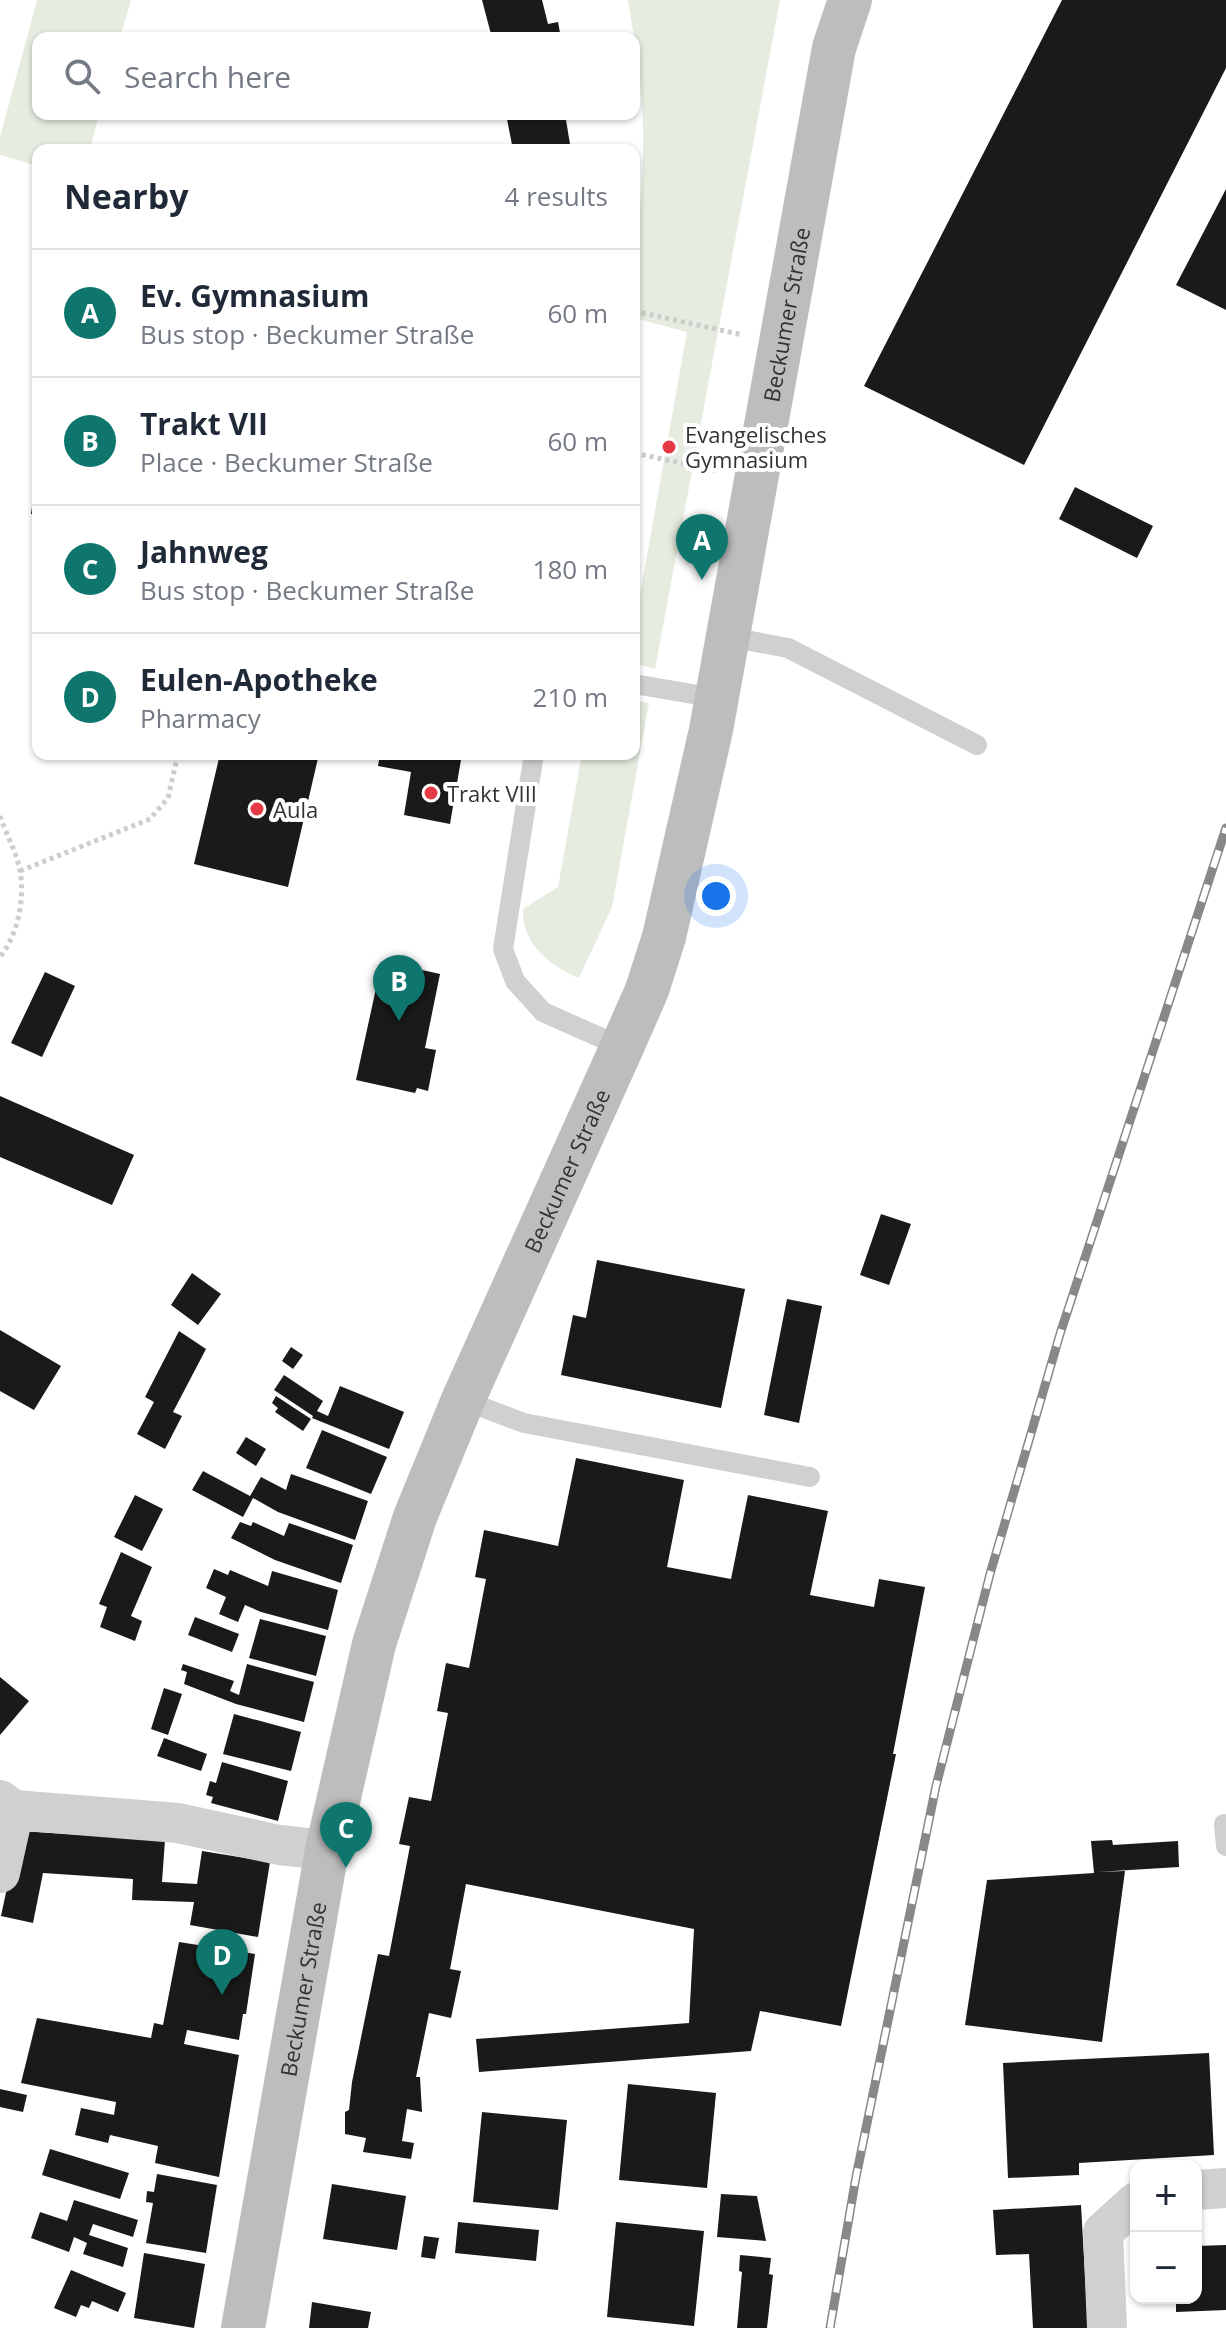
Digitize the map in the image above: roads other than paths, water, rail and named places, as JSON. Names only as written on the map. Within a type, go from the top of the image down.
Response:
[{"type":"main road","name":"Beckumer Straße","points":[[243,2328],[327,1850],[374,1644],[415,1517],[463,1400],[647,990],[664,937],[729,637],[834,48],[850,0]]},
{"type":"street","points":[[0,1873],[7,1805],[178,1823],[279,1845],[327,1850]]},
{"type":"street","points":[[1202,2190],[1226,2188]]},
{"type":"street","points":[[1107,2328],[1103,2232],[1130,2207]]},
{"type":"lane","points":[[729,637],[788,648],[977,745]]},
{"type":"lane","points":[[640,685],[716,698]]},
{"type":"lane","points":[[533,760],[503,949],[515,981],[543,1012],[622,1047]]},
{"type":"lane","points":[[463,1400],[524,1423],[810,1477]]},
{"type":"lane","points":[[1224,1824],[1226,1846]]},
{"type":"railway","points":[[830,2328],[856,2177],[936,1786],[990,1574],[1060,1334],[1226,828]]},
{"type":"place","name":"Evangelisches Gymnasium","points":[[669,447]]},
{"type":"place","name":"Ev. Gymnasium","points":[[702,580]]},
{"type":"place","name":"Trakt VIII","points":[[431,793]]},
{"type":"place","name":"Aula","points":[[257,809]]},
{"type":"place","name":"Trakt VII","points":[[399,1021]]},
{"type":"place","name":"Jahnweg","points":[[346,1868]]},
{"type":"place","name":"Eulen-Apotheke","points":[[222,1995]]}]
